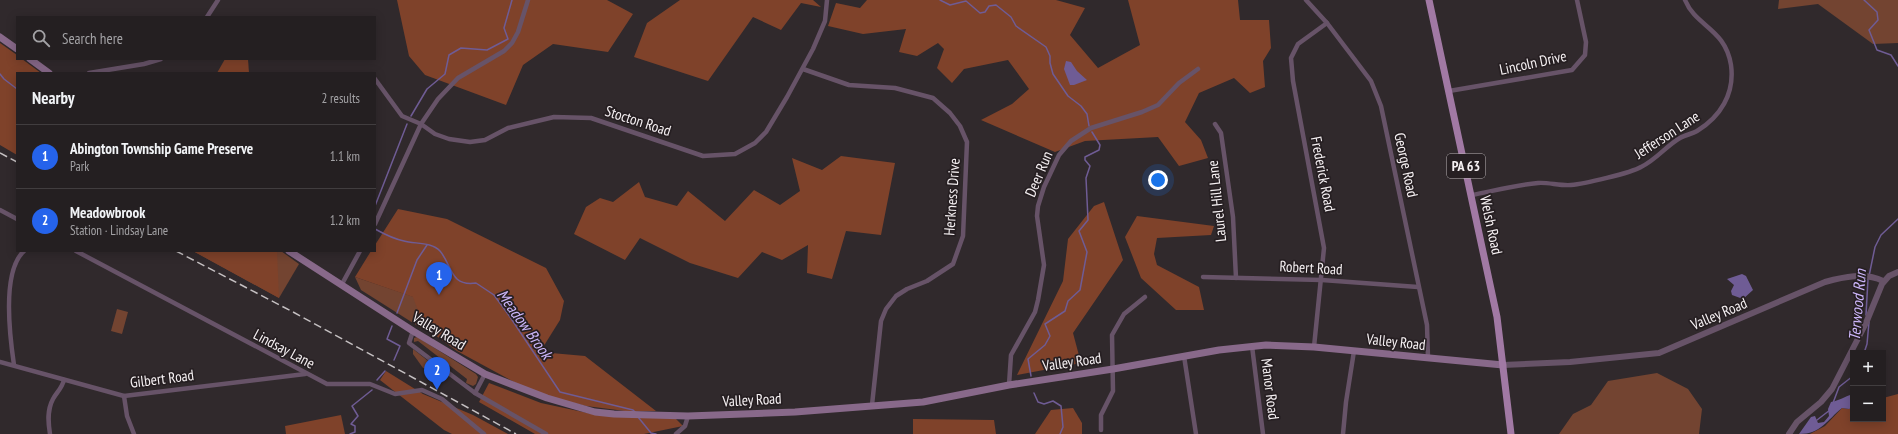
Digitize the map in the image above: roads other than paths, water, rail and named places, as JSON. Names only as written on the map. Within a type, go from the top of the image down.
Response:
[{"type":"main road","name":"Welsh Road","points":[[1429,0],[1497,317],[1511,434]]},
{"type":"main road","points":[[0,37],[16,48]]},
{"type":"main road","points":[[31,60],[48,72]]},
{"type":"main road","name":"Valley Road","points":[[291,252],[413,331],[485,374],[547,398],[595,412],[631,416],[688,416],[795,412],[923,402],[1009,384],[1252,346],[1284,345],[1314,347],[1503,365]]},
{"type":"street","points":[[209,16],[218,0]]},
{"type":"street","points":[[376,223],[421,124],[438,99],[458,78],[504,51],[512,43],[518,32],[528,0]]},
{"type":"street","name":"Stocton Road","points":[[376,80],[402,116],[421,124],[435,134],[449,139],[470,142],[485,140],[508,128],[554,117],[591,118],[703,156],[736,154],[756,144],[766,132],[803,69],[825,21],[828,0]]},
{"type":"street","name":"George Road","points":[[1306,0],[1327,23],[1370,81],[1381,106],[1427,325],[1428,358]]},
{"type":"street","name":"Lincoln Drive","points":[[1449,91],[1572,70],[1586,55],[1586,42],[1577,0]]},
{"type":"street","name":"Jefferson Lane","points":[[1472,195],[1538,183],[1572,185],[1640,168],[1653,160],[1679,138],[1695,132],[1710,122],[1723,107],[1730,90],[1731,67],[1728,51],[1719,36],[1696,15],[1685,0]]},
{"type":"street","name":"Frederick Road","points":[[1314,347],[1322,280],[1324,248],[1293,81],[1291,58],[1298,44],[1327,23]]},
{"type":"street","points":[[95,72],[144,64],[158,60]]},
{"type":"street","name":"Herkness Drive","points":[[803,69],[849,84],[894,88],[933,98],[950,113],[960,126],[967,142],[962,236],[958,252],[953,264],[927,281],[907,289],[896,296],[886,309],[881,321],[872,405]]},
{"type":"street","name":"Deer Run","points":[[1009,384],[1011,355],[1035,312],[1038,300],[1044,265],[1037,216],[1038,206],[1044,187],[1059,155],[1071,141],[1091,128],[1151,109],[1158,105],[1179,83],[1198,69]]},
{"type":"street","name":"Laurel Hill Lane","points":[[1215,124],[1221,133],[1233,217],[1236,278]]},
{"type":"street","points":[[0,210],[16,218]]},
{"type":"street","points":[[14,365],[8,328],[9,296],[15,265],[23,252]]},
{"type":"street","name":"Lindsay Lane","points":[[78,252],[327,384],[370,384],[395,394],[422,390],[442,399],[484,434]]},
{"type":"street","points":[[342,284],[359,252]]},
{"type":"street","points":[[1789,434],[1797,422],[1820,402],[1832,389],[1867,320],[1883,281],[1889,276],[1898,272]]},
{"type":"street","name":"Robert Road","points":[[1203,277],[1322,280],[1418,287]]},
{"type":"street","name":"Valley Road","points":[[1503,365],[1570,362],[1659,353],[1825,282],[1842,277],[1872,277],[1883,281]]},
{"type":"street","points":[[1101,430],[1101,415],[1113,391],[1112,335],[1124,314],[1145,297]]},
{"type":"street","points":[[413,331],[409,343],[475,393],[546,434]]},
{"type":"street","name":"Manor Road","points":[[1252,346],[1263,434]]},
{"type":"street","points":[[1343,434],[1346,402],[1354,351]]},
{"type":"street","points":[[1184,356],[1196,434]]},
{"type":"street","name":"Gilbert Road","points":[[0,362],[124,396],[306,374]]},
{"type":"street","points":[[475,393],[485,374]]},
{"type":"street","points":[[50,434],[49,411],[64,380]]},
{"type":"street","points":[[124,396],[127,416],[134,434]]},
{"type":"street","points":[[676,434],[685,426],[688,416]]},
{"type":"waterway","points":[[411,116],[427,89],[445,74],[449,55],[461,48],[487,50],[508,39],[504,28],[512,0]]},
{"type":"waterway","points":[[940,0],[950,5],[966,1],[980,13],[985,12],[989,6],[996,5],[1011,17],[1016,26],[1046,47],[1050,56],[1053,74],[1068,96],[1081,106],[1087,114],[1089,126]]},
{"type":"waterway","name":"Terwood Run","points":[[1864,0],[1877,12],[1878,20],[1869,30],[1877,50],[1891,55],[1898,66]]},
{"type":"waterway","name":"Meadow Brook","points":[[0,74],[16,88]]},
{"type":"waterway","points":[[376,203],[407,124]]},
{"type":"waterway","points":[[1031,376],[1028,359],[1045,345],[1050,336],[1045,324],[1065,311],[1068,301],[1080,290],[1087,252],[1079,231],[1088,220],[1086,178],[1090,166],[1085,160],[1085,157],[1099,150],[1100,145],[1092,132]]},
{"type":"waterway","name":"Terwood Run","points":[[1869,276],[1875,247],[1881,235],[1898,219]]},
{"type":"waterway","name":"Meadow Brook","points":[[376,230],[397,239],[437,248],[456,278],[461,282],[476,283],[494,295],[560,392],[633,410],[635,412]]},
{"type":"waterway","points":[[397,313],[417,260],[427,245]]},
{"type":"waterway","name":"Terwood Run","points":[[1866,315],[1868,279]]},
{"type":"waterway","name":"Terwood Run","points":[[1865,350],[1869,322]]},
{"type":"waterway","points":[[392,326],[387,339],[400,346],[394,360]]},
{"type":"waterway","points":[[377,380],[385,371]]},
{"type":"waterway","name":"Terwood Run","points":[[1833,403],[1839,387],[1850,378]]},
{"type":"waterway","points":[[350,434],[355,432],[355,426],[351,424],[358,416],[352,406],[372,390]]},
{"type":"waterway","points":[[1034,393],[1038,402],[1044,404],[1053,401],[1061,406],[1063,427],[1060,434]]},
{"type":"waterway","points":[[1817,420],[1830,410]]},
{"type":"waterway","name":"Meadow Brook","points":[[638,417],[651,433],[656,434]]},
{"type":"railway","points":[[0,153],[16,161]]},
{"type":"railway","points":[[178,252],[293,312],[516,434]]},
{"type":"place","name":"Abington Township Game Preserve","points":[[439,295]]},
{"type":"place","name":"Meadowbrook","points":[[437,390]]}]
